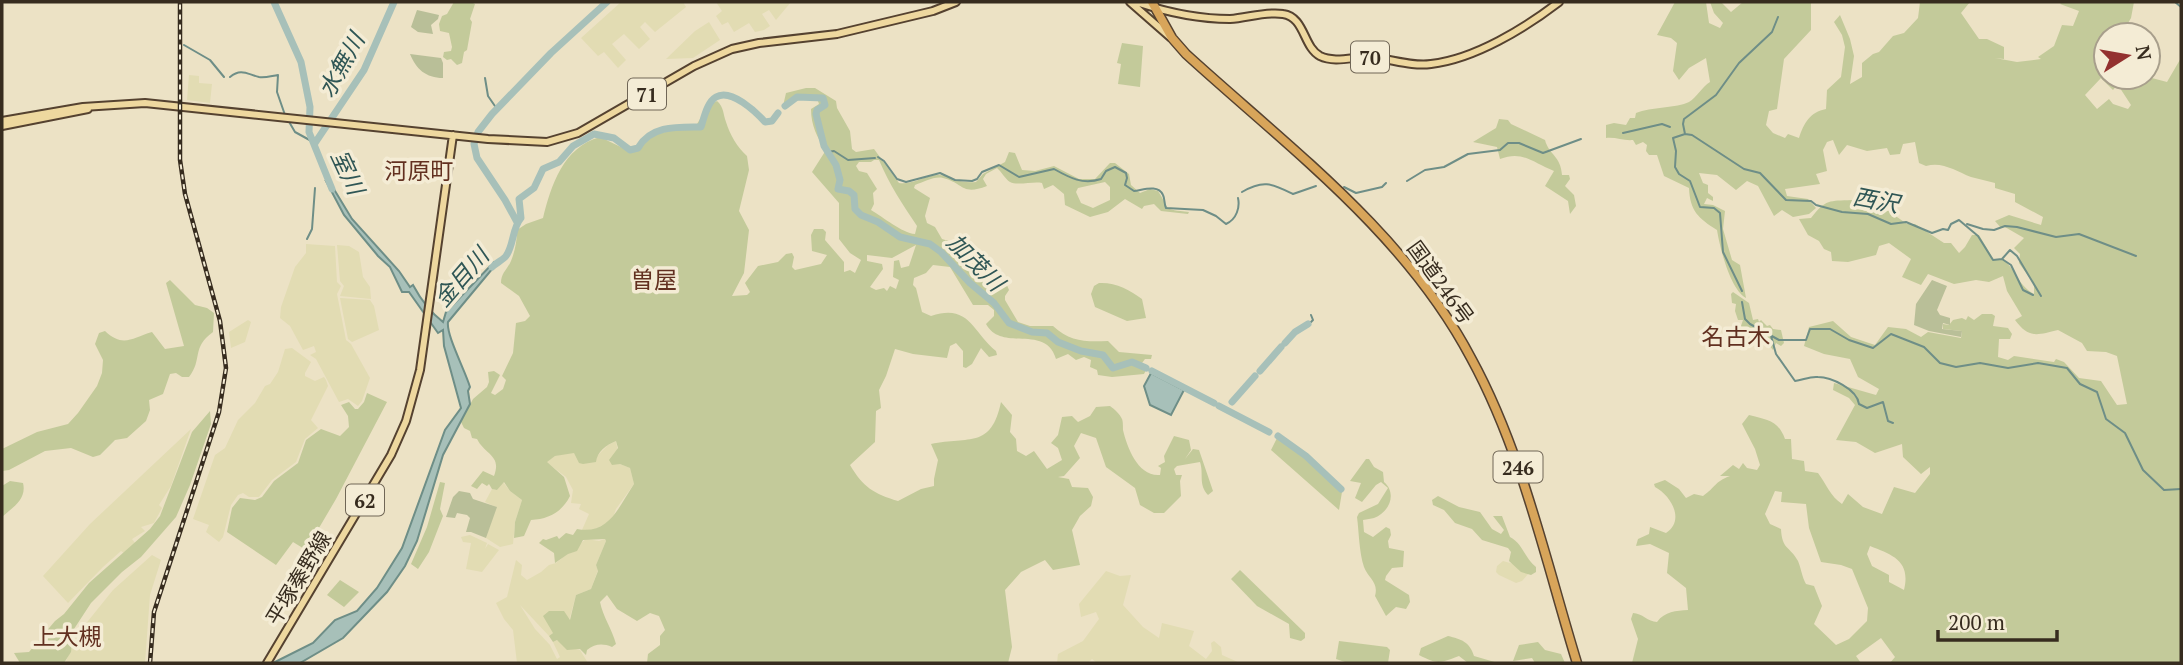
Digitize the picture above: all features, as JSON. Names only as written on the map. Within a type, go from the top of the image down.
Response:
[{"type":"highway","name":"国道246号","points":[[1153,5],[1172,38],[1186,54],[1372,223],[1416,274],[1445,314],[1479,372],[1509,442],[1577,663]]},
{"type":"main road","name":"71","points":[[453,135],[538,143],[560,140],[578,133],[694,66],[732,49],[836,34],[920,14],[956,2]]},
{"type":"main road","points":[[1130,2],[1172,38]]},
{"type":"main road","points":[[1136,2],[1153,5]]},
{"type":"main road","name":"70","points":[[1153,5],[1189,16],[1217,18],[1283,14],[1296,21],[1311,47],[1322,57],[1369,57],[1430,64],[1462,56],[1508,37],[1559,2]]},
{"type":"main road","points":[[2,124],[83,107],[145,103],[453,135]]},
{"type":"main road","name":"平塚秦野線","points":[[267,663],[391,455],[414,396],[453,135]]},
{"type":"shaded area","points":[[621,2],[683,2],[686,7],[655,32],[645,22],[640,27],[650,39],[639,49],[624,34],[612,44],[626,60],[618,68],[604,52],[598,56],[581,38]]},
{"type":"shaded area","points":[[716,2],[791,2],[776,20],[769,10],[762,14],[770,26],[764,30],[755,32],[749,23],[734,32],[728,22],[722,25],[716,16],[722,11]]},
{"type":"shaded area","points":[[709,22],[720,40],[693,58],[666,59],[695,31]]},
{"type":"shaded area","points":[[189,75],[199,76],[199,83],[212,84],[210,103],[187,100]]},
{"type":"shaded area","points":[[306,244],[335,246],[337,282],[341,286],[337,294],[346,340],[370,378],[358,406],[348,399],[339,402],[316,359],[310,355],[316,352],[314,346],[303,350],[290,326],[280,318],[281,307],[295,267],[306,253]]},
{"type":"shaded area","points":[[337,245],[349,246],[359,252],[363,277],[370,287],[371,299],[340,296],[344,286],[340,281]]},
{"type":"shaded area","points":[[340,298],[370,300],[374,306],[379,330],[352,342],[348,339]]},
{"type":"shaded area","points":[[248,320],[251,322],[245,342],[231,348],[229,332]]},
{"type":"shaded area","points":[[292,348],[311,362],[305,376],[315,381],[324,377],[328,386],[311,420],[318,428],[305,439],[296,462],[272,480],[259,497],[249,497],[243,493],[238,495],[231,505],[223,537],[219,542],[206,532],[209,525],[193,519],[215,455],[225,448],[238,420],[255,403],[278,372],[285,349]]},
{"type":"shaded area","points":[[191,429],[171,486],[159,505],[162,508],[154,523],[141,527],[145,531],[132,539],[135,543],[103,567],[68,603],[43,576],[90,524]]},
{"type":"shaded area","points":[[616,441],[620,464],[630,468],[634,484],[616,509],[612,520],[590,532],[582,530],[589,514],[579,509],[581,504],[571,503],[573,490],[566,477],[546,462],[555,456],[575,453],[579,462],[597,456]]},
{"type":"shaded area","points":[[503,482],[522,500],[515,522],[513,544],[500,547],[486,538],[496,507],[485,502],[492,489],[497,490]]},
{"type":"shaded area","points":[[470,535],[487,543],[485,549],[488,544],[499,550],[482,572],[466,569],[471,543],[463,542],[461,537]]},
{"type":"shaded area","points":[[586,539],[606,541],[596,565],[598,570],[591,589],[576,595],[569,621],[549,636],[520,605],[535,629],[550,645],[557,659],[560,657],[553,642],[557,640],[580,650],[588,663],[517,663],[513,630],[496,603],[507,597],[516,560],[522,565],[521,575],[527,580],[556,563]]},
{"type":"shaded area","points":[[152,555],[161,560],[150,595],[145,663],[65,663],[80,631],[113,590]]},
{"type":"shaded area","points":[[1503,561],[1529,573],[1516,583],[1496,572],[1497,566]]},
{"type":"shaded area","points":[[1106,571],[1120,576],[1131,575],[1123,605],[1143,627],[1159,638],[1162,623],[1194,631],[1189,646],[1206,659],[1212,651],[1211,643],[1214,641],[1221,647],[1222,655],[1240,663],[1097,663],[1092,659],[1088,663],[1057,663],[1058,654],[1083,641],[1099,619],[1096,612],[1081,617],[1079,604]]},
{"type":"green space","points":[[454,2],[475,4],[470,19],[472,22],[467,50],[462,63],[457,65],[451,59],[443,57],[444,52],[451,51],[452,47],[449,33],[440,31],[439,24]]},
{"type":"green space","points":[[1675,2],[1706,2],[1709,23],[1720,28],[1723,23],[1714,13],[1710,2],[1721,2],[1731,12],[1743,2],[1811,2],[1811,30],[1784,59],[1777,109],[1769,111],[1766,125],[1773,133],[1785,138],[1788,134],[1799,138],[1808,119],[1826,109],[1827,90],[1841,77],[1845,47],[1834,22],[1840,15],[1854,56],[1850,84],[1862,77],[1862,63],[1879,52],[1893,36],[1904,33],[1918,18],[1920,2],[1970,2],[1961,13],[1979,39],[1987,39],[2004,47],[2004,59],[1995,58],[2017,62],[2041,59],[2038,57],[2054,46],[2062,25],[2073,26],[2079,11],[2060,4],[2062,2],[2134,2],[2129,21],[2092,21],[2092,88],[2085,95],[2097,109],[2109,99],[2113,104],[2128,109],[2131,105],[2122,91],[2162,91],[2162,81],[2167,82],[2181,58],[2181,663],[1890,663],[1895,657],[1881,638],[1856,656],[1861,663],[1632,663],[1638,639],[1631,619],[1633,613],[1657,622],[1667,614],[1688,610],[1686,588],[1667,573],[1669,553],[1650,544],[1636,546],[1638,539],[1649,534],[1650,527],[1666,533],[1675,522],[1671,502],[1654,484],[1665,480],[1679,489],[1686,498],[1694,494],[1703,496],[1730,476],[1720,476],[1733,465],[1739,469],[1743,463],[1747,468],[1757,470],[1760,465],[1755,449],[1742,424],[1749,415],[1771,422],[1779,428],[1785,439],[1791,439],[1792,459],[1804,461],[1805,471],[1818,473],[1842,504],[1848,494],[1863,507],[1882,514],[1894,487],[1915,493],[1930,474],[1930,467],[1921,474],[1903,457],[1902,444],[1875,453],[1856,442],[1836,440],[1855,405],[1849,398],[1833,390],[1834,383],[1876,395],[1879,389],[1858,377],[1850,359],[1824,354],[1804,346],[1809,327],[1833,321],[1851,337],[1875,345],[1888,327],[1906,329],[1921,337],[1928,332],[1961,338],[1962,331],[1943,329],[1943,324],[1949,325],[1953,320],[1962,318],[1966,320],[1968,316],[1974,320],[1982,314],[1992,314],[1995,316],[1993,326],[2008,328],[2012,334],[2010,339],[1999,339],[1998,357],[2008,360],[2014,356],[2054,362],[2056,359],[2064,362],[2079,378],[2101,381],[2117,405],[2127,404],[2117,356],[2106,352],[2087,351],[2082,343],[2058,330],[2029,333],[2015,320],[2022,316],[2007,291],[2003,276],[1989,282],[1976,280],[1954,284],[1928,274],[1921,285],[1902,277],[1911,259],[1889,243],[1879,246],[1876,255],[1848,262],[1832,261],[1831,252],[1808,235],[1799,219],[1811,218],[1828,202],[1852,200],[1853,206],[1865,211],[1894,211],[1897,217],[1907,224],[1915,224],[1944,243],[1951,243],[1959,253],[1972,235],[1979,235],[1994,260],[2004,260],[2024,287],[2034,294],[2034,284],[2019,263],[2020,254],[2014,248],[2024,238],[2005,227],[2001,228],[1995,221],[2009,215],[2041,225],[2043,217],[2015,202],[2015,194],[1995,188],[1995,183],[1943,166],[1926,166],[1919,163],[1915,142],[1903,144],[1900,154],[1890,155],[1887,148],[1867,151],[1847,145],[1839,155],[1833,140],[1827,142],[1823,150],[1827,171],[1816,174],[1820,184],[1785,189],[1787,196],[1808,199],[1816,208],[1809,214],[1793,217],[1782,210],[1774,216],[1758,186],[1747,181],[1736,190],[1717,175],[1699,173],[1703,183],[1708,185],[1708,193],[1713,197],[1713,201],[1707,198],[1704,204],[1725,211],[1723,229],[1732,260],[1740,265],[1746,298],[1731,277],[1717,230],[1696,213],[1691,203],[1689,188],[1664,176],[1657,155],[1649,155],[1646,151],[1647,145],[1643,142],[1636,145],[1633,140],[1606,138],[1606,125],[1626,125],[1630,118],[1635,118],[1636,113],[1689,102],[1710,82],[1706,58],[1689,68],[1679,80],[1673,71],[1677,43],[1671,38],[1657,35]],"holes":[[[1775,491],[1782,492],[1781,502],[1806,504],[1809,528],[1821,562],[1852,569],[1868,608],[1867,621],[1849,639],[1836,645],[1814,624],[1822,606],[1814,586],[1806,584],[1798,561],[1783,541],[1781,529],[1770,524],[1765,514]],[[1870,546],[1893,556],[1905,572],[1904,590],[1889,582],[1889,575],[1872,566],[1867,554]]]},
{"type":"green space","points":[[417,10],[439,15],[431,25],[433,34],[418,32],[411,27]]},
{"type":"green space","points":[[1122,43],[1143,46],[1140,87],[1118,84],[1121,64],[1117,63]]},
{"type":"green space","points":[[410,54],[441,58],[443,78],[422,72]]},
{"type":"green space","points":[[815,88],[836,101],[850,131],[852,149],[856,152],[874,149],[899,183],[937,175],[964,182],[976,182],[983,174],[1005,162],[1009,152],[1015,153],[1022,170],[1035,171],[1054,166],[1079,179],[1095,179],[1110,163],[1115,163],[1129,174],[1131,185],[1140,193],[1150,189],[1158,191],[1168,208],[1189,212],[1161,211],[1154,204],[1142,209],[1125,199],[1108,212],[1090,217],[1065,205],[1064,194],[1053,185],[1044,189],[1042,183],[1013,183],[997,168],[986,174],[983,179],[987,186],[979,189],[967,189],[940,178],[915,185],[914,188],[930,198],[925,216],[927,223],[935,227],[942,239],[958,244],[993,280],[1006,283],[1009,290],[1005,300],[1018,322],[1030,326],[1053,326],[1079,340],[1108,341],[1119,352],[1152,355],[1151,359],[1145,359],[1142,363],[1147,368],[1144,374],[1112,377],[1098,375],[1097,370],[1090,367],[1091,360],[1084,357],[1076,360],[1068,354],[1056,359],[1043,342],[1002,337],[986,324],[994,316],[994,310],[988,305],[973,305],[950,267],[933,265],[926,273],[914,278],[913,285],[922,312],[931,316],[954,313],[962,316],[997,355],[989,357],[981,348],[972,364],[966,368],[963,367],[963,351],[956,343],[950,346],[947,358],[895,349],[879,390],[881,408],[876,411],[875,442],[850,465],[860,479],[882,496],[898,501],[921,489],[934,486],[938,460],[931,444],[968,440],[985,434],[997,417],[1001,402],[1012,415],[1010,432],[1016,439],[1017,451],[1026,456],[1034,451],[1047,469],[1062,460],[1058,448],[1051,443],[1058,435],[1062,417],[1072,416],[1078,422],[1090,416],[1096,407],[1110,406],[1123,421],[1125,437],[1135,460],[1146,471],[1160,475],[1161,468],[1158,466],[1165,462],[1164,456],[1174,436],[1189,440],[1191,450],[1185,459],[1193,449],[1199,450],[1213,491],[1208,495],[1203,487],[1200,462],[1177,466],[1174,469],[1176,475],[1182,475],[1181,496],[1164,513],[1154,513],[1140,505],[1135,488],[1106,467],[1096,438],[1081,433],[1074,446],[1080,458],[1064,476],[1058,477],[1069,479],[1072,487],[1088,488],[1093,497],[1091,506],[1080,516],[1072,530],[1080,565],[1053,570],[1045,560],[1021,572],[1005,590],[1012,647],[1008,663],[647,663],[648,654],[660,645],[660,636],[665,630],[659,616],[650,613],[637,621],[617,609],[607,595],[600,602],[616,644],[612,647],[596,645],[587,650],[586,655],[580,649],[567,650],[557,640],[553,642],[549,636],[553,633],[543,616],[549,611],[564,611],[570,620],[576,595],[591,589],[598,571],[596,565],[606,541],[583,540],[577,551],[555,563],[554,553],[539,543],[543,539],[557,536],[559,539],[566,533],[573,535],[577,529],[597,528],[612,518],[634,484],[630,468],[620,464],[612,465],[609,460],[618,448],[616,441],[603,449],[596,462],[579,463],[574,453],[555,456],[547,462],[564,477],[570,496],[554,514],[531,520],[524,536],[514,538],[515,522],[522,500],[510,491],[504,482],[497,490],[492,489],[489,484],[487,486],[482,483],[477,489],[471,486],[483,471],[494,476],[496,464],[461,422],[473,399],[487,387],[488,372],[494,371],[500,375],[491,393],[495,395],[503,389],[506,380],[502,376],[513,353],[516,323],[525,321],[530,316],[519,296],[501,283],[514,253],[517,230],[543,218],[561,169],[577,149],[587,142],[600,137],[627,150],[641,146],[649,136],[697,124],[708,106],[717,101],[732,136],[747,156],[749,170],[739,211],[749,230],[744,273],[732,296],[747,295],[750,292],[745,283],[758,266],[778,262],[786,254],[792,253],[792,267],[795,270],[821,264],[827,255],[812,251],[811,235],[814,229],[823,229],[826,232],[825,240],[844,262],[844,272],[850,270],[855,273],[861,260],[850,253],[839,239],[839,203],[812,172],[826,150],[817,136],[812,120],[811,109],[819,104],[818,101],[800,100],[786,108],[783,106],[786,93]],"holes":[[[879,160],[917,226],[915,234],[899,228],[871,210],[874,204],[873,193],[877,189],[867,173],[859,171],[856,166],[859,162]],[[1105,182],[1110,187],[1110,200],[1093,208],[1081,203],[1076,192],[1078,188]],[[916,245],[909,266],[901,268],[899,260],[894,261],[893,277],[899,280],[896,289],[890,286],[887,291],[884,288],[876,290],[870,287],[883,269],[882,264],[867,261],[867,255],[892,258]]]},
{"type":"green space","points":[[1499,119],[1508,120],[1545,140],[1559,164],[1562,175],[1569,175],[1570,179],[1565,186],[1574,195],[1576,206],[1570,214],[1568,201],[1545,186],[1554,171],[1522,157],[1500,159],[1497,147],[1473,142],[1496,128]]},
{"type":"green space","points":[[170,280],[195,305],[214,313],[213,332],[202,343],[196,365],[189,377],[170,374],[163,394],[149,400],[150,410],[146,421],[127,438],[115,440],[100,455],[93,457],[71,448],[45,451],[2,471],[2,449],[37,432],[68,424],[97,386],[103,360],[95,344],[99,333],[105,331],[117,339],[128,340],[152,332],[165,349],[184,346],[166,283]]},
{"type":"green space","points":[[1932,280],[1947,286],[1937,310],[1940,315],[1950,318],[1950,325],[1943,323],[1942,329],[1962,331],[1961,337],[1929,331],[1914,325],[1916,304]]},
{"type":"green space","points":[[1099,283],[1122,287],[1142,299],[1146,318],[1127,321],[1095,307],[1091,294],[1094,286]]},
{"type":"green space","points":[[1733,292],[1749,303],[1753,320],[1761,320],[1773,329],[1781,330],[1784,343],[1781,346],[1776,343],[1773,350],[1768,344],[1744,333],[1741,326],[1743,320],[1738,320],[1736,304],[1732,303]]},
{"type":"green space","points":[[367,393],[387,402],[306,550],[293,542],[276,565],[227,532],[232,508],[240,498],[255,500],[262,497],[274,481],[298,463],[306,440],[321,429],[340,436],[349,427],[348,416],[341,405],[349,402],[358,409]]},
{"type":"green space","points":[[210,411],[211,424],[176,517],[141,557],[91,603],[74,629],[71,652],[64,663],[20,663],[14,653],[29,652],[89,583],[150,529],[160,516],[192,432]]},
{"type":"green space","points":[[1277,438],[1303,456],[1342,492],[1339,510],[1271,450]]},
{"type":"green space","points":[[1366,459],[1383,472],[1391,497],[1388,507],[1380,515],[1363,520],[1364,532],[1373,537],[1386,527],[1390,529],[1391,535],[1389,548],[1404,551],[1403,567],[1392,568],[1385,580],[1409,595],[1410,602],[1406,609],[1396,607],[1386,616],[1375,596],[1374,584],[1364,567],[1357,517],[1359,513],[1378,504],[1388,488],[1381,482],[1362,502],[1355,498],[1361,483],[1350,481]]},
{"type":"green space","points":[[10,481],[23,483],[23,494],[2,517],[2,486]]},
{"type":"green space","points":[[440,482],[445,483],[440,509],[443,516],[429,552],[418,569],[411,564],[427,527]]},
{"type":"green space","points":[[459,491],[470,493],[473,499],[497,507],[486,538],[466,532],[470,518],[467,515],[457,513],[455,518],[446,517],[453,497]]},
{"type":"green space","points":[[1438,496],[1459,507],[1480,512],[1492,529],[1501,534],[1504,530],[1493,516],[1502,516],[1510,537],[1518,543],[1536,567],[1536,572],[1531,575],[1521,572],[1509,561],[1511,552],[1508,548],[1482,540],[1472,529],[1455,523],[1444,510],[1433,505],[1432,500]]},
{"type":"green space","points":[[1240,570],[1305,633],[1305,638],[1301,641],[1290,638],[1289,624],[1257,606],[1231,579]]},
{"type":"green space","points":[[340,580],[359,592],[344,607],[327,595]]},
{"type":"green space","points":[[1448,636],[1464,642],[1474,656],[1498,663],[1468,663],[1459,656],[1435,662],[1419,655],[1421,648]]},
{"type":"green space","points":[[1339,641],[1387,647],[1390,650],[1388,663],[1348,663],[1336,659]]},
{"type":"green space","points":[[1538,642],[1545,650],[1561,654],[1565,663],[1535,663],[1532,658],[1513,661],[1519,645]]},
{"type":"water","points":[[326,181],[329,181],[352,219],[443,322],[446,312],[494,262],[498,262],[448,322],[453,344],[470,387],[470,404],[443,455],[417,541],[405,566],[387,592],[343,638],[300,663],[273,663],[313,643],[335,620],[357,611],[377,588],[402,548],[445,430],[461,408],[444,346],[443,330],[438,333],[409,292],[402,292],[390,267],[344,215]]},
{"type":"water","points":[[1151,373],[1184,390],[1171,415],[1150,405],[1144,386]]},
{"type":"waterway","name":"室川","points":[[274,2],[301,62],[310,107],[309,132],[332,189]]},
{"type":"waterway","name":"水無川","points":[[315,143],[364,70],[394,2]]},
{"type":"waterway","name":"金目川","points":[[517,222],[477,158],[474,144],[478,132],[551,53],[607,2]]},
{"type":"waterway","points":[[2175,2],[2181,7]]},
{"type":"waterway","points":[[1685,134],[1684,119],[1716,95],[1739,63],[1772,32],[1778,17]]},
{"type":"waterway","points":[[184,45],[210,60],[224,77]]},
{"type":"waterway","points":[[230,77],[241,72],[261,77],[278,75],[277,92],[285,115]]},
{"type":"waterway","points":[[485,78],[488,96],[497,109]]},
{"type":"waterway","name":"加茂川","points":[[492,267],[509,252],[521,218],[519,199],[534,188],[543,169],[559,162],[573,146],[594,134],[614,138],[630,150],[638,148],[643,140],[658,131],[701,127],[710,103],[722,95],[743,102],[765,122],[772,121],[778,113]]},
{"type":"waterway","name":"加茂川","points":[[785,106],[797,97],[823,98],[825,105],[817,110],[816,114],[824,146],[836,165],[840,180],[838,189],[854,195],[855,209],[861,215],[878,222],[900,237],[930,244],[941,252],[970,283],[994,303],[1009,323],[1032,332],[1047,333],[1058,342],[1081,351],[1103,355],[1113,368],[1132,362],[1146,368]]},
{"type":"waterway","points":[[288,120],[295,132],[315,143]]},
{"type":"waterway","name":"西沢","points":[[1623,133],[1662,124],[1670,127]]},
{"type":"waterway","name":"西沢","points":[[1742,291],[1723,252],[1720,213],[1714,208],[1700,207],[1690,181],[1679,174],[1675,167],[1673,138],[1692,135],[1744,169],[1760,173],[1786,200],[1811,201],[1842,212],[1868,214],[1891,224],[1906,222],[1932,233],[1948,230],[1951,224],[1959,220],[1978,236],[1993,260],[2002,259],[2010,250],[2017,256],[2041,296]]},
{"type":"waterway","name":"西沢","points":[[1407,181],[1425,170],[1444,167],[1468,154],[1500,150],[1508,143],[1519,143],[1543,153],[1581,139]]},
{"type":"waterway","name":"西沢","points":[[827,152],[834,151],[848,160],[875,158]]},
{"type":"waterway","name":"西沢","points":[[878,157],[897,179],[906,182],[940,173],[955,180],[972,181],[982,172],[999,165],[1019,177],[1054,169],[1071,178],[1088,181],[1101,179],[1106,171],[1115,167],[1126,173],[1125,185],[1134,191],[1150,188],[1161,192],[1166,208],[1203,210],[1226,224],[1237,212],[1238,198]]},
{"type":"waterway","name":"西沢","points":[[1344,187],[1356,193],[1382,187],[1386,183]]},
{"type":"waterway","name":"西沢","points":[[1242,192],[1262,184],[1293,194],[1316,186]]},
{"type":"waterway","points":[[307,239],[312,229],[315,188]]},
{"type":"waterway","points":[[1967,224],[1994,230],[2005,226],[2017,227],[2056,237],[2079,234],[2136,256]]},
{"type":"waterway","points":[[2002,259],[2011,265],[2023,290],[2033,295]]},
{"type":"waterway","points":[[1742,302],[1745,319],[1779,340],[1806,340],[1810,329],[1830,329],[1849,340],[1873,348],[1891,334],[1924,347],[1940,363],[1956,367],[1980,363],[2008,368],[2038,363],[2067,368],[2080,384],[2097,392],[2106,419],[2125,433],[2143,470],[2164,490],[2181,489]]},
{"type":"waterway","points":[[1311,315],[1311,322]]},
{"type":"waterway","points":[[1285,343],[1295,332],[1308,324]]},
{"type":"waterway","points":[[1771,336],[1776,354],[1795,381],[1815,377],[1836,382],[1854,393],[1859,404],[1867,408],[1883,402],[1888,421],[1893,423]]},
{"type":"waterway","points":[[1260,371],[1281,347]]},
{"type":"waterway","name":"加茂川","points":[[1152,371],[1214,403]]},
{"type":"waterway","points":[[1232,402],[1255,376]]},
{"type":"waterway","name":"加茂川","points":[[1219,406],[1269,432]]},
{"type":"waterway","name":"加茂川","points":[[1278,436],[1306,456],[1341,489]]},
{"type":"railway","points":[[150,663],[154,612],[219,412],[226,368],[220,321],[185,194],[180,160],[180,2]]},
{"type":"district","name":"河原町","points":[[419,170]]},
{"type":"district","name":"曽屋","points":[[654,279]]},
{"type":"district","name":"名古木","points":[[1736,336]]},
{"type":"district","name":"上大槻","points":[[67,636]]}]
